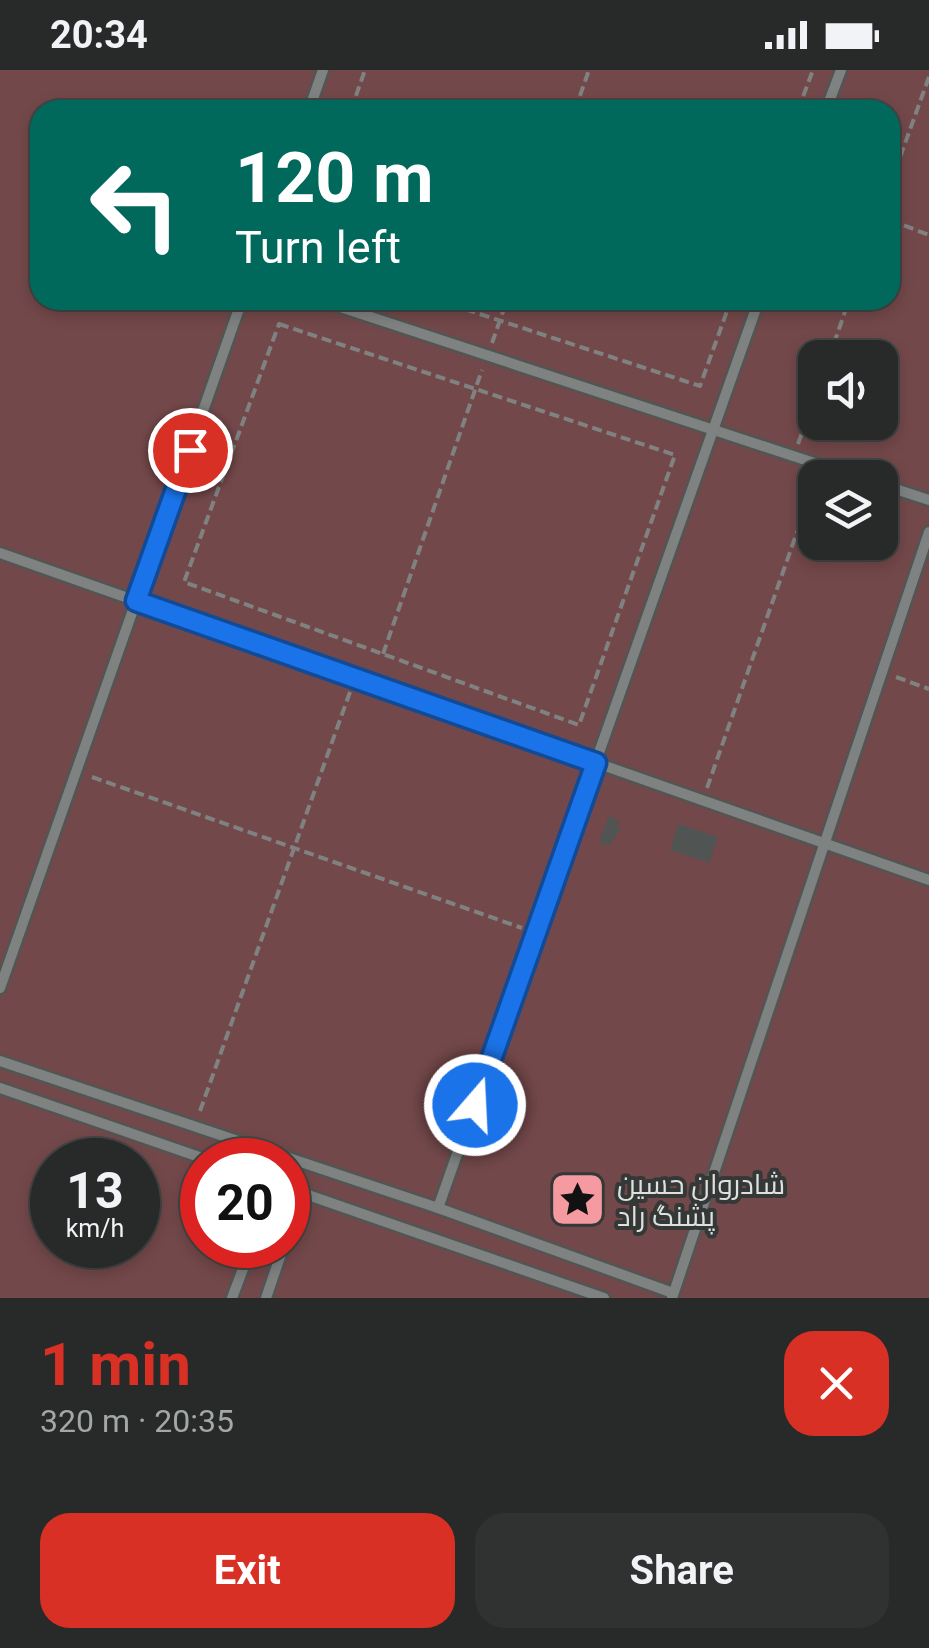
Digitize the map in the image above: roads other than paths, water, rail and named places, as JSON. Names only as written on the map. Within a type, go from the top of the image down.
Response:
[{"type":"lane","points":[[313,100],[324,70]]},
{"type":"lane","points":[[830,100],[840,70]]},
{"type":"lane","points":[[0,988],[238,310]]},
{"type":"lane","points":[[350,310],[806,460]]},
{"type":"lane","points":[[438,1208],[756,310]]},
{"type":"lane","points":[[898,490],[929,500]]},
{"type":"lane","points":[[0,1061],[438,1208],[672,1295],[929,532]]},
{"type":"lane","points":[[0,552],[929,880]]},
{"type":"lane","points":[[0,1088],[180,1150]]},
{"type":"lane","points":[[310,1196],[604,1298]]},
{"type":"lane","points":[[232,1298],[243,1268]]},
{"type":"lane","points":[[266,1298],[276,1268]]},
{"type":"place","name":"شادروان حسین پشنگ راد","points":[[578,1200]]}]
